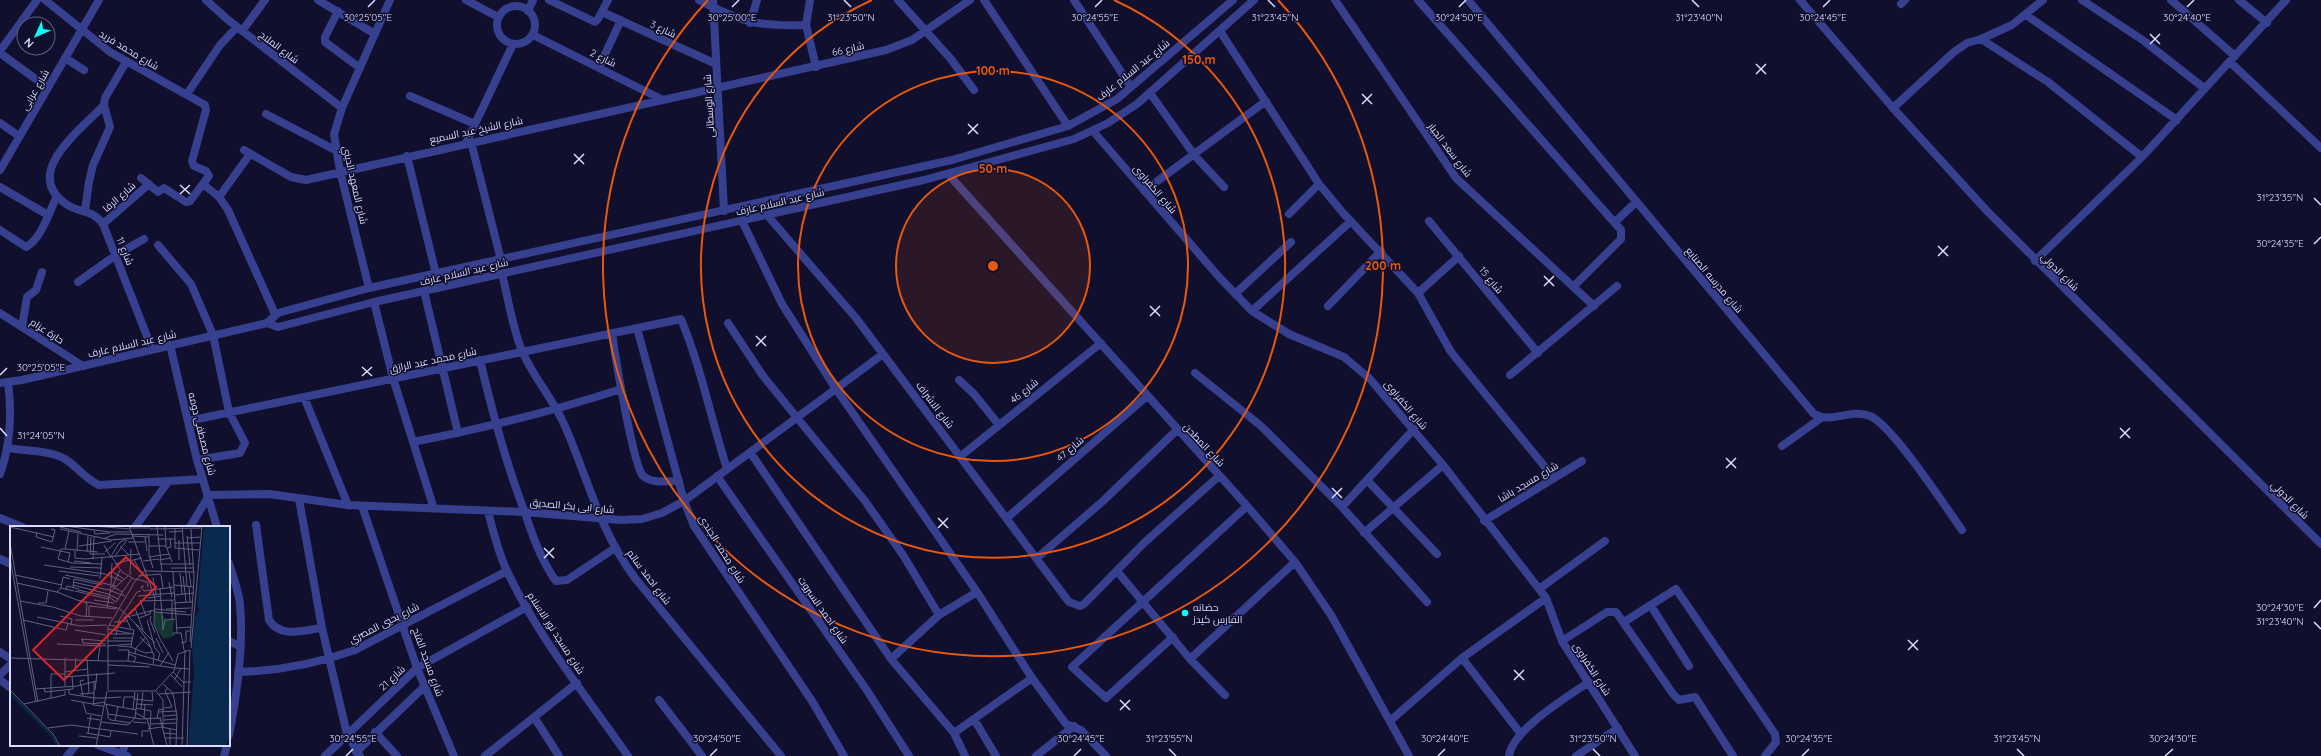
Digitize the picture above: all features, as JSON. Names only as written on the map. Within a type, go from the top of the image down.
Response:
[{"type":"street","points":[[37,0],[0,52],[48,88]]},
{"type":"street","name":"شارع محمد فريد","points":[[45,0],[81,31],[110,52],[205,105],[206,110],[192,161],[194,166],[208,173],[209,176],[203,184]]},
{"type":"street","name":"شارع عرابى","points":[[0,170],[99,0]]},
{"type":"street","name":"شارع الملاح","points":[[206,0],[239,29],[342,108]]},
{"type":"street","points":[[187,94],[220,45],[239,29],[265,0]]},
{"type":"street","points":[[318,0],[375,34]]},
{"type":"street","name":"شارع المعهد الديني","points":[[369,288],[335,150],[334,134],[342,108],[390,0]]},
{"type":"street","points":[[466,0],[498,17]]},
{"type":"street","points":[[528,10],[533,0]]},
{"type":"street","points":[[549,0],[591,21],[598,19],[608,0]]},
{"type":"street","points":[[699,0],[713,4],[750,23],[776,27],[806,26]]},
{"type":"street","points":[[750,23],[757,0]]},
{"type":"street","points":[[810,0],[806,26],[816,67]]},
{"type":"street","points":[[898,0],[950,58],[974,90]]},
{"type":"street","name":"شارع 66","points":[[718,88],[816,67],[900,46],[926,31],[970,0]]},
{"type":"street","points":[[984,0],[1068,126]]},
{"type":"street","points":[[1074,0],[1132,87]]},
{"type":"street","name":"شارع عبد السلام عارف","points":[[275,314],[369,288],[952,160],[1068,126],[1101,109],[1132,87],[1233,0]]},
{"type":"street","name":"شارع عبد السلام عارف","points":[[4,382],[83,366],[267,323],[278,327],[374,302],[742,221],[951,173],[1056,145],[1093,131],[1122,114],[1150,93],[1254,0]]},
{"type":"street","name":"شارع سعد الجيار","points":[[1334,0],[1456,178],[1594,306]]},
{"type":"street","points":[[1418,0],[1615,222],[1622,233],[1621,239],[1574,286]]},
{"type":"street","name":"شارع مدرسه الصنايع","points":[[1468,0],[1814,414],[1821,418]]},
{"type":"street","name":"شارع الدولي","points":[[1800,0],[1893,108],[2035,261],[2321,544]]},
{"type":"street","points":[[1893,108],[1954,52],[1967,43],[1981,39],[2026,15],[2043,0]]},
{"type":"street","points":[[2082,0],[2144,41],[2204,88]]},
{"type":"street","points":[[2171,0],[2233,59],[2321,148]]},
{"type":"street","points":[[2239,0],[2267,22]]},
{"type":"street","points":[[2035,261],[2142,157],[2286,0]]},
{"type":"street","name":"شارع الوسطانى","points":[[713,4],[724,211]]},
{"type":"street","points":[[519,6],[528,10],[535,24],[533,35],[524,43],[513,44],[502,39],[499,34],[497,22],[498,17],[509,7],[519,6]]},
{"type":"street","points":[[338,11],[325,37],[325,42],[360,68]]},
{"type":"street","name":"شارع 3","points":[[602,12],[716,64]]},
{"type":"street","points":[[2026,15],[2177,120]]},
{"type":"street","points":[[599,67],[621,20]]},
{"type":"street","points":[[1220,31],[1319,184],[1418,293],[1451,352],[1554,478]]},
{"type":"street","name":"شارع 2","points":[[533,35],[663,100]]},
{"type":"street","points":[[1981,39],[2053,86],[2142,157]]},
{"type":"street","points":[[501,260],[468,142],[513,44]]},
{"type":"street","points":[[65,58],[84,70]]},
{"type":"street","points":[[85,211],[93,165],[110,127],[104,105],[106,98],[126,62]]},
{"type":"street","name":"شارع الشيخ عبد السميع","points":[[219,197],[247,152],[299,179],[306,180],[468,142],[718,88]]},
{"type":"street","points":[[1150,93],[1195,156],[1224,187]]},
{"type":"street","points":[[410,96],[475,124]]},
{"type":"street","points":[[1144,191],[1195,156],[1266,101]]},
{"type":"street","name":"شارع 11","points":[[104,105],[58,154],[51,166],[49,185],[57,196],[67,205],[98,217],[103,224],[152,349]]},
{"type":"street","points":[[266,114],[335,150]]},
{"type":"street","points":[[0,123],[19,136]]},
{"type":"street","name":"شارع الكفراوى","points":[[1093,131],[1144,191],[1235,294],[1252,311],[1289,334],[1330,350],[1358,367],[1414,430],[1546,598],[1562,641],[1635,756]]},
{"type":"street","points":[[407,156],[436,274]]},
{"type":"street","points":[[951,173],[952,160]]},
{"type":"street","name":"شارع المطحن","points":[[951,173],[1295,562],[1331,615],[1409,756]]},
{"type":"street","points":[[141,178],[158,192],[165,188],[188,202],[203,184],[219,197],[251,258],[275,314],[267,323]]},
{"type":"street","name":"شارع الرفا","points":[[103,224],[149,184]]},
{"type":"street","points":[[1289,214],[1319,184]]},
{"type":"street","points":[[0,187],[48,214]]},
{"type":"street","points":[[0,230],[26,246],[36,237],[57,196]]},
{"type":"street","points":[[1615,222],[1636,202]]},
{"type":"street","name":"شارع الاشراف","points":[[767,215],[828,283],[1008,517],[1069,602],[1080,606],[1084,604],[1117,571]]},
{"type":"street","points":[[742,221],[782,304],[836,388],[977,592],[1032,678],[1061,719],[1068,725],[1074,726],[1087,735],[1106,756]]},
{"type":"street","points":[[1252,311],[1351,221]]},
{"type":"street","name":"شارع 15","points":[[1429,221],[1538,353]]},
{"type":"street","points":[[78,282],[116,255],[144,239]]},
{"type":"street","points":[[1235,294],[1291,242]]},
{"type":"street","points":[[158,245],[191,284],[213,335],[229,412],[245,443],[243,450],[240,453],[198,460]]},
{"type":"street","points":[[1328,306],[1381,251]]},
{"type":"street","points":[[1418,293],[1459,256]]},
{"type":"street","points":[[22,327],[26,299],[36,290],[42,272]]},
{"type":"street","name":"شارع احمد سالم","points":[[502,274],[522,352],[534,375],[558,410],[601,518],[615,548],[635,578],[781,756]]},
{"type":"street","points":[[1510,375],[1617,286]]},
{"type":"street","points":[[424,291],[458,433]]},
{"type":"street","points":[[374,302],[394,378],[434,509]]},
{"type":"street","name":"حارة عزام","points":[[0,313],[83,366]]},
{"type":"street","name":"شارع محمد عبد الرازق","points":[[188,421],[682,319],[692,346],[713,427],[727,469]]},
{"type":"street","points":[[728,323],[763,376],[865,501],[903,555],[939,615]]},
{"type":"street","name":"شارع محمد الجندى","points":[[637,328],[684,501],[694,526],[812,701],[844,756]]},
{"type":"street","points":[[612,333],[621,389],[640,471],[651,481],[679,481]]},
{"type":"street","name":"شارع 46","points":[[961,456],[1101,343]]},
{"type":"street","name":"شارع مصطفى دومه","points":[[170,345],[198,460],[217,526]]},
{"type":"street","name":"شارع ابى بكر الصديق","points":[[208,496],[269,494],[362,506],[488,510],[622,520],[642,519],[662,513],[684,501],[883,354]]},
{"type":"street","points":[[480,360],[496,426],[513,484],[535,546],[556,581],[567,580],[615,548]]},
{"type":"street","points":[[1195,373],[1261,426],[1342,507],[1427,602]]},
{"type":"street","points":[[959,380],[974,394],[999,425]]},
{"type":"street","points":[[0,474],[8,448],[11,406],[4,382]]},
{"type":"street","points":[[413,442],[496,426],[558,410],[621,389]]},
{"type":"street","name":"شارع 47","points":[[1008,517],[1147,396]]},
{"type":"street","points":[[304,397],[348,505]]},
{"type":"street","points":[[1782,446],[1821,418],[1830,418],[1854,413],[1865,414],[1885,425],[1962,530]]},
{"type":"street","points":[[1037,558],[1103,501],[1177,430]]},
{"type":"street","points":[[1342,507],[1414,430]]},
{"type":"street","points":[[8,448],[57,455],[74,466],[89,480],[99,485],[203,479]]},
{"type":"street","points":[[750,452],[892,659],[954,733],[965,756]]},
{"type":"street","name":"شارع مسجد باشا","points":[[1484,521],[1582,461]]},
{"type":"street","points":[[1364,533],[1443,465]]},
{"type":"street","name":"شارع احمد السبروت","points":[[717,476],[866,689],[909,756]]},
{"type":"street","points":[[1219,476],[1145,542],[1117,571],[1190,659],[1225,696]]},
{"type":"street","points":[[1368,480],[1437,554]]},
{"type":"street","points":[[136,526],[168,482]]},
{"type":"street","points":[[191,526],[208,496]]},
{"type":"street","points":[[299,499],[329,659],[347,734],[358,754],[375,732],[424,687]]},
{"type":"street","name":"شارع مسجد الفتح","points":[[362,506],[404,625],[417,668],[452,755]]},
{"type":"street","points":[[1173,637],[1106,698],[1073,668],[1073,664],[1143,603],[1246,506]]},
{"type":"street","name":"شارع مسجد نور الاسلام","points":[[488,510],[499,553],[527,607],[577,683],[628,756]]},
{"type":"street","points":[[0,518],[20,526]]},
{"type":"street","points":[[256,525],[269,620],[279,631],[287,633],[322,628]]},
{"type":"street","points":[[1539,589],[1605,541]]},
{"type":"street","points":[[0,559],[10,564]]},
{"type":"street","points":[[1190,659],[1295,562]]},
{"type":"street","points":[[230,567],[240,604],[240,646],[238,672],[233,684],[230,722]]},
{"type":"street","name":"شارع يحيي المصري","points":[[238,672],[286,669],[329,659],[355,650],[507,571]]},
{"type":"street","points":[[1624,622],[1676,589],[1775,734],[1776,742],[1765,756]]},
{"type":"street","points":[[892,659],[939,615],[977,592]]},
{"type":"street","points":[[1390,721],[1462,658],[1546,598]]},
{"type":"street","points":[[1650,606],[1689,666]]},
{"type":"street","name":"شارع 21","points":[[325,756],[417,668],[527,607]]},
{"type":"street","points":[[1562,641],[1611,611],[1616,612],[1673,694],[1679,700],[1694,697],[1733,756]]},
{"type":"street","points":[[230,641],[240,646]]},
{"type":"street","points":[[0,652],[10,658]]},
{"type":"street","points":[[1462,658],[1521,734]]},
{"type":"street","points":[[0,675],[10,665]]},
{"type":"street","points":[[954,733],[1032,678]]},
{"type":"street","points":[[0,680],[10,687]]},
{"type":"street","points":[[1509,756],[1510,747],[1521,734],[1589,682]]},
{"type":"street","points":[[485,756],[577,683]]},
{"type":"street","points":[[659,700],[702,756]]},
{"type":"street","points":[[534,717],[559,756]]},
{"type":"street","points":[[974,719],[996,756]]},
{"type":"street","points":[[1036,756],[1074,726]]},
{"type":"street","points":[[1576,756],[1618,728]]},
{"type":"street","points":[[375,732],[397,756]]},
{"type":"street","points":[[67,756],[75,746]]},
{"type":"street","points":[[100,746],[123,755]]},
{"type":"street","points":[[224,756],[227,746]]},
{"type":"place","name":"حضانه الفارس كيدز","points":[[1185,613]]}]
